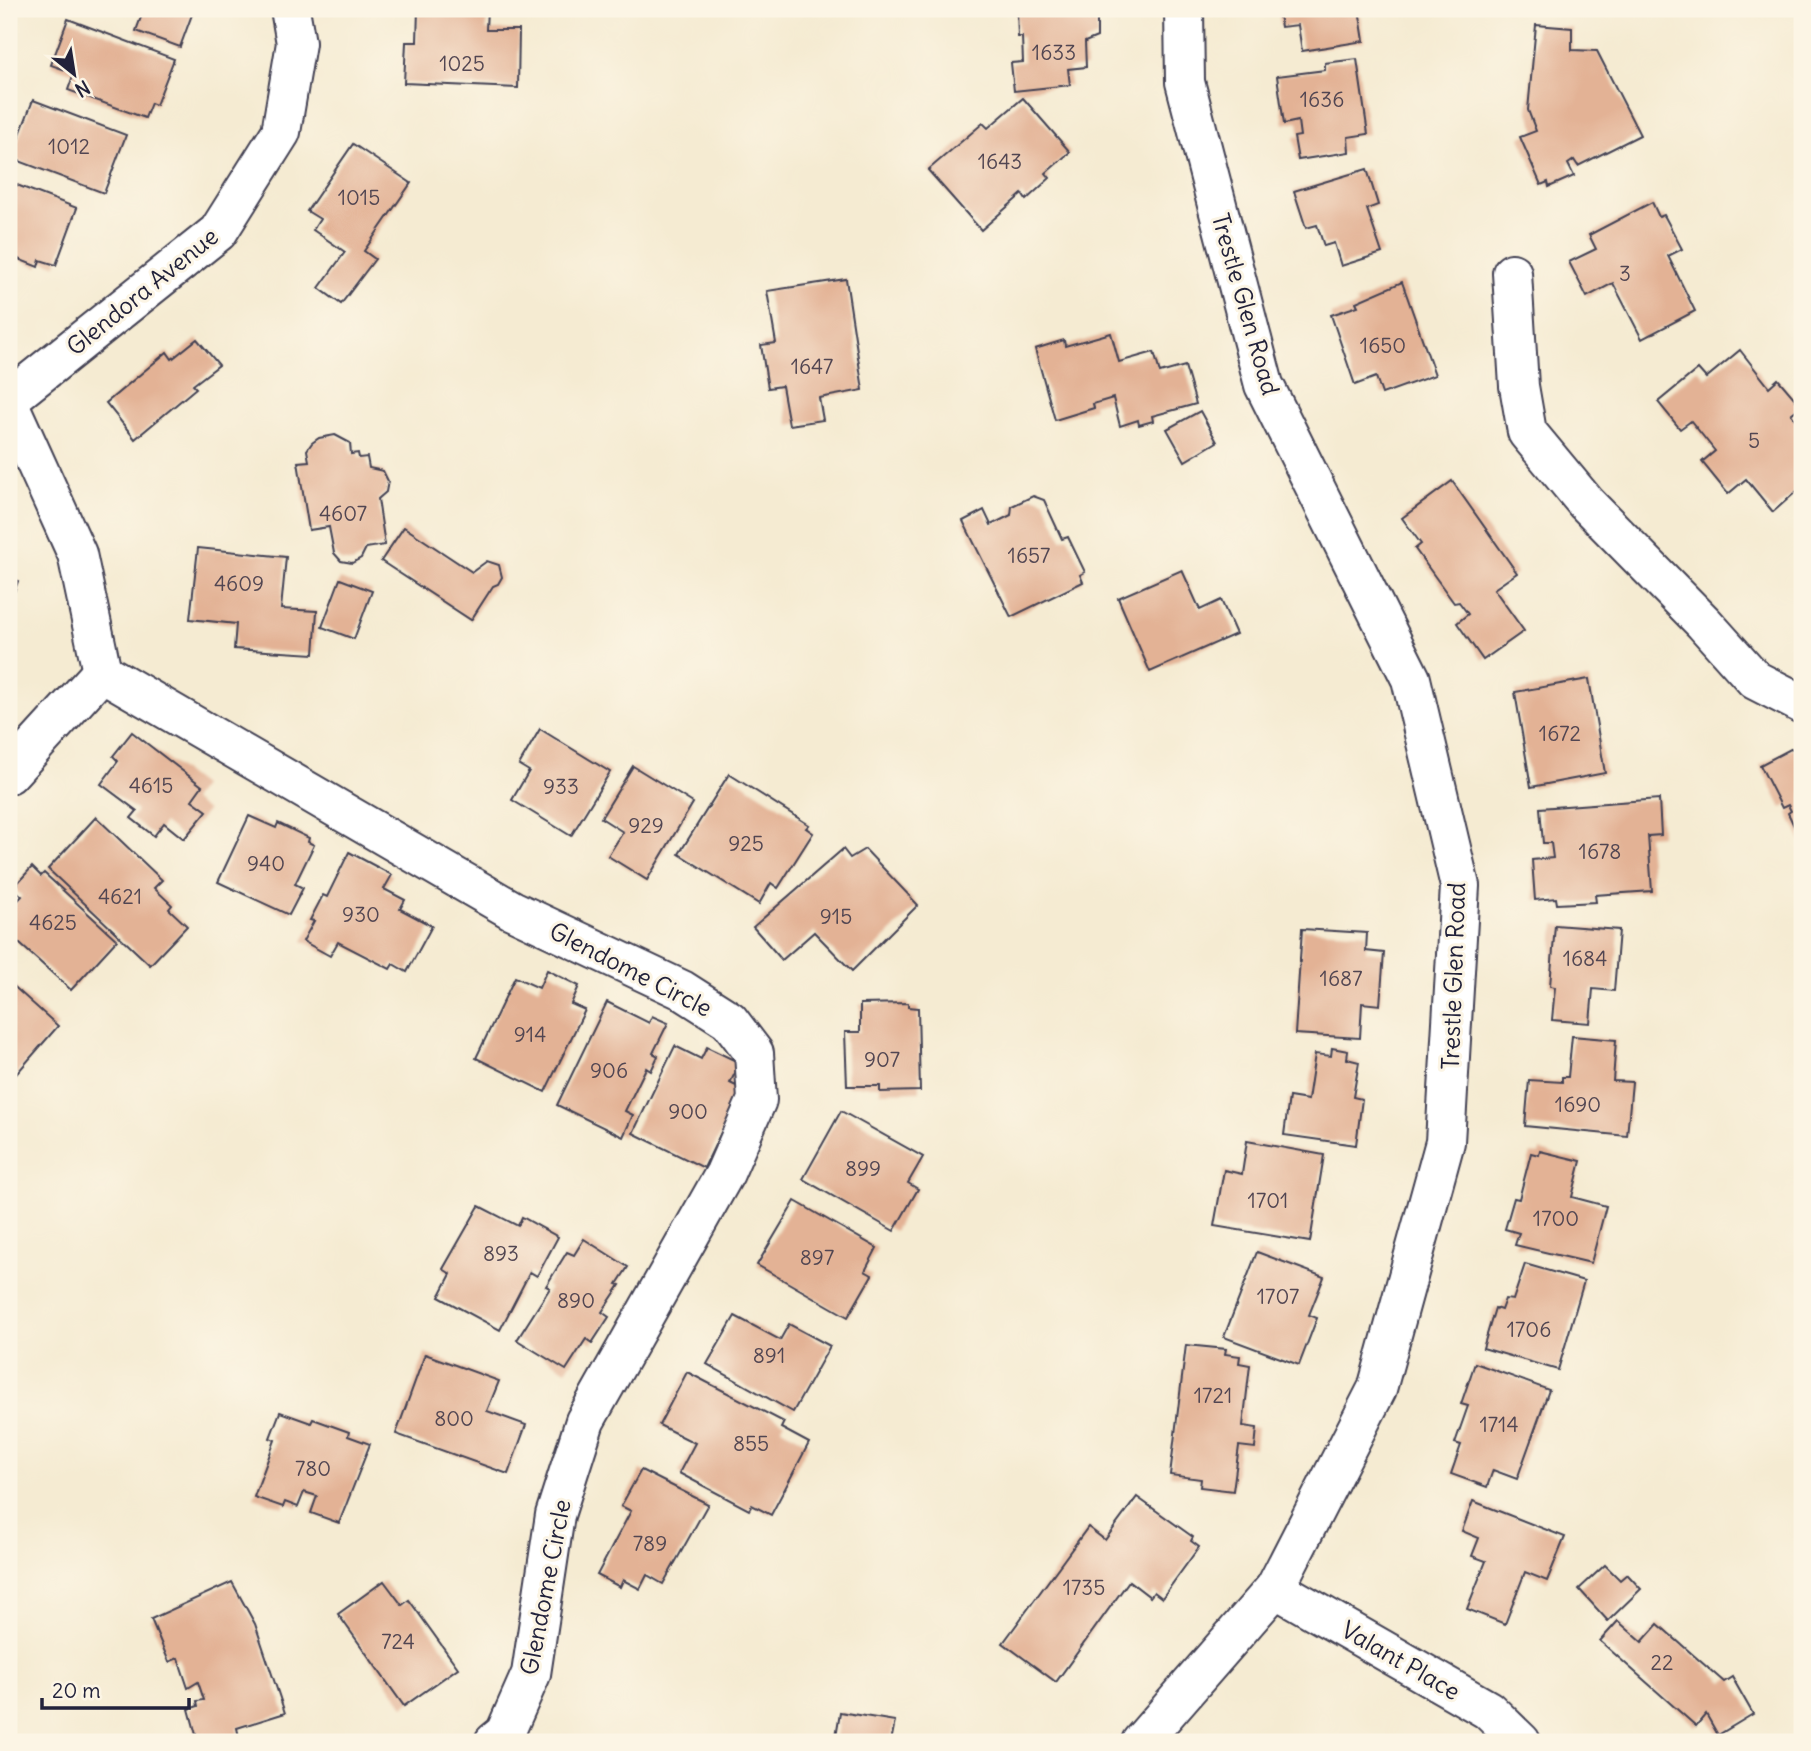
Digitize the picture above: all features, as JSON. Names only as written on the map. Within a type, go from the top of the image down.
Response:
[{"type":"street","name":"Glendora Avenue","points":[[9,399],[218,232],[281,132],[296,43],[290,9]]},
{"type":"street","name":"Trestle Glen Road","points":[[1141,1742],[1275,1588],[1377,1389],[1445,1142],[1460,886],[1411,679],[1264,384],[1185,82],[1184,9]]},
{"type":"street","points":[[1512,273],[1519,386],[1528,432],[1586,503],[1704,623],[1755,680],[1802,704]]},
{"type":"street","points":[[9,404],[77,554],[102,672],[9,774]]},
{"type":"street","name":"Glendome Circle","points":[[102,672],[512,910],[682,990],[729,1020],[754,1053],[757,1100],[725,1173],[585,1420],[555,1515],[531,1674],[505,1732],[494,1742]]},
{"type":"street","name":"Valant Place","points":[[1275,1588],[1488,1710],[1521,1742]]},
{"type":"building","points":[[144,9],[194,9],[180,47],[136,31]]},
{"type":"building","points":[[418,9],[487,9],[486,30],[519,30],[518,88],[404,83],[406,42],[417,42]]},
{"type":"building","points":[[1017,9],[1097,9],[1097,37],[1085,42],[1086,67],[1068,69],[1070,85],[1014,91],[1011,63],[1023,62],[1022,37],[1018,37]]},
{"type":"building","points":[[1278,9],[1359,9],[1364,41],[1302,51],[1298,25],[1281,27]]},
{"type":"building","points":[[68,19],[174,59],[156,105],[151,103],[145,118],[68,90],[74,73],[51,65]]},
{"type":"building","points":[[1536,25],[1572,28],[1572,50],[1597,51],[1640,135],[1578,166],[1574,160],[1568,164],[1574,176],[1549,187],[1548,182],[1541,185],[1520,137],[1536,131],[1528,110]]},
{"type":"building","points":[[1357,59],[1368,134],[1348,137],[1349,152],[1298,160],[1294,137],[1300,136],[1298,121],[1284,124],[1277,76],[1325,70],[1325,63]]},
{"type":"building","points":[[1023,98],[1070,152],[1046,173],[1050,178],[1026,200],[1022,194],[981,230],[928,170],[983,123],[988,128]]},
{"type":"building","points":[[33,100],[126,135],[104,193],[11,158]]},
{"type":"building","points":[[353,144],[411,183],[364,251],[375,259],[341,304],[319,288],[345,252],[313,230],[320,219],[307,211]]},
{"type":"building","points":[[1367,169],[1378,205],[1367,209],[1382,253],[1341,266],[1334,243],[1324,246],[1317,225],[1306,228],[1294,191]]},
{"type":"building","points":[[9,182],[77,208],[56,265],[40,260],[38,267],[13,257],[16,251],[9,248]]},
{"type":"building","points":[[1652,202],[1659,217],[1664,215],[1682,249],[1668,256],[1695,311],[1642,339],[1613,283],[1587,297],[1569,262],[1596,249],[1589,235]]},
{"type":"building","points":[[846,279],[863,390],[819,398],[823,420],[789,425],[782,386],[768,388],[761,345],[776,343],[767,291]]},
{"type":"building","points":[[1402,282],[1435,375],[1382,394],[1376,377],[1355,385],[1331,315],[1358,306],[1356,302]]},
{"type":"building","points":[[1111,333],[1119,362],[1154,352],[1160,373],[1185,366],[1196,404],[1152,416],[1153,421],[1139,425],[1138,420],[1120,426],[1113,398],[1093,404],[1094,408],[1055,420],[1035,349],[1064,340],[1065,346]]},
{"type":"building","points":[[197,339],[219,365],[193,385],[196,388],[135,439],[106,403],[167,352],[172,359]]},
{"type":"building","points":[[1740,350],[1769,387],[1778,379],[1801,406],[1791,414],[1802,428],[1802,494],[1798,490],[1773,512],[1746,479],[1728,494],[1702,462],[1715,451],[1691,421],[1680,429],[1658,402],[1698,369],[1706,378]]},
{"type":"building","points":[[1200,411],[1217,442],[1185,461],[1167,429]]},
{"type":"building","points":[[335,435],[350,443],[351,454],[358,453],[359,458],[367,457],[369,468],[383,471],[388,481],[386,492],[378,499],[385,545],[366,548],[361,558],[352,563],[341,561],[334,553],[329,527],[309,530],[298,462],[309,461],[307,450],[312,443],[319,438]]},
{"type":"building","points":[[1452,481],[1517,573],[1494,589],[1524,631],[1483,660],[1457,623],[1468,614],[1459,602],[1454,603],[1415,549],[1421,544],[1402,518]]},
{"type":"building","points":[[1033,496],[1044,500],[1062,539],[1068,537],[1085,572],[1080,575],[1083,582],[1011,617],[963,521],[984,510],[991,525],[1011,515],[1012,506]]},
{"type":"building","points":[[404,527],[472,572],[487,561],[499,565],[502,577],[471,620],[381,561]]},
{"type":"building","points":[[198,548],[286,557],[281,609],[317,611],[314,654],[234,649],[236,624],[190,619]]},
{"type":"building","points":[[1182,570],[1200,610],[1221,600],[1236,634],[1150,672],[1118,598]]},
{"type":"building","points":[[9,578],[18,581],[9,606]]},
{"type":"building","points":[[340,579],[372,591],[354,639],[322,627]]},
{"type":"building","points":[[1589,679],[1605,773],[1531,787],[1515,692]]},
{"type":"building","points":[[540,729],[610,772],[571,836],[512,800],[529,771],[519,765]]},
{"type":"building","points":[[132,732],[202,786],[192,800],[207,811],[184,839],[164,823],[154,836],[131,818],[137,811],[101,784],[118,761],[113,756]]},
{"type":"building","points":[[1802,743],[1802,843],[1788,813],[1791,811],[1788,805],[1782,808],[1760,765]]},
{"type":"building","points":[[633,766],[693,803],[647,880],[608,856],[623,832],[601,818]]},
{"type":"building","points":[[729,774],[809,825],[806,828],[813,833],[778,888],[771,883],[759,904],[679,854]]},
{"type":"building","points":[[1659,799],[1661,835],[1648,836],[1652,891],[1595,895],[1596,902],[1557,904],[1556,898],[1535,900],[1532,860],[1553,858],[1551,843],[1543,843],[1540,808]]},
{"type":"building","points":[[249,816],[276,828],[278,823],[309,838],[308,842],[314,845],[295,884],[303,888],[289,915],[218,882]]},
{"type":"building","points":[[96,817],[162,880],[154,888],[172,905],[169,909],[187,926],[150,965],[48,869]]},
{"type":"building","points":[[843,849],[850,858],[865,849],[918,905],[852,971],[814,932],[782,960],[753,927]]},
{"type":"building","points":[[349,852],[392,875],[384,889],[405,900],[400,909],[432,926],[407,972],[393,964],[390,969],[338,942],[330,956],[303,941],[314,921],[310,920],[323,895],[327,897]]},
{"type":"building","points":[[32,867],[41,876],[44,873],[117,940],[71,990],[9,934],[9,910],[22,896],[13,888]]},
{"type":"building","points":[[1555,925],[1619,930],[1614,991],[1593,989],[1590,1023],[1552,1020],[1555,987],[1550,986]]},
{"type":"building","points":[[1302,929],[1367,933],[1366,951],[1384,953],[1380,1005],[1362,1003],[1360,1038],[1295,1034]]},
{"type":"building","points":[[547,970],[579,986],[571,1004],[585,1010],[545,1092],[476,1058],[515,977],[539,988]]},
{"type":"building","points":[[9,982],[58,1026],[12,1079],[9,1077]]},
{"type":"building","points":[[607,1002],[649,1023],[652,1016],[668,1023],[653,1053],[658,1056],[651,1071],[646,1068],[625,1111],[633,1115],[623,1137],[557,1105]]},
{"type":"building","points":[[908,1003],[908,1007],[918,1008],[920,1091],[880,1092],[880,1086],[847,1086],[845,1032],[860,1032],[860,1004]]},
{"type":"building","points":[[1572,1036],[1616,1040],[1613,1081],[1632,1082],[1627,1136],[1525,1126],[1529,1080],[1562,1082],[1562,1077],[1568,1077]]},
{"type":"building","points":[[675,1046],[701,1059],[707,1047],[740,1063],[730,1083],[742,1089],[704,1168],[633,1133]]},
{"type":"building","points":[[1332,1048],[1348,1051],[1347,1059],[1359,1062],[1353,1097],[1362,1099],[1356,1145],[1284,1135],[1289,1097],[1308,1100],[1315,1054],[1331,1056]]},
{"type":"building","points":[[841,1111],[923,1157],[908,1183],[918,1189],[894,1231],[803,1179]]},
{"type":"building","points":[[1247,1141],[1324,1155],[1310,1242],[1214,1226],[1224,1170],[1242,1174]]},
{"type":"building","points":[[1540,1151],[1581,1161],[1572,1197],[1606,1206],[1591,1263],[1515,1245],[1519,1233],[1505,1229],[1514,1198],[1519,1199],[1531,1153],[1539,1155]]},
{"type":"building","points":[[795,1201],[877,1248],[865,1271],[872,1275],[848,1317],[757,1265]]},
{"type":"building","points":[[479,1206],[518,1226],[522,1217],[558,1237],[537,1276],[530,1272],[500,1330],[439,1297],[451,1274],[443,1269]]},
{"type":"building","points":[[584,1239],[628,1267],[602,1312],[609,1317],[592,1343],[586,1339],[566,1370],[517,1340],[550,1288],[546,1286],[567,1252],[574,1255]]},
{"type":"building","points":[[1257,1252],[1324,1277],[1309,1315],[1317,1318],[1299,1365],[1224,1337]]},
{"type":"building","points":[[1525,1264],[1584,1281],[1558,1370],[1483,1348],[1495,1308],[1501,1310],[1505,1299],[1513,1300]]},
{"type":"building","points":[[735,1316],[780,1340],[789,1324],[830,1346],[793,1412],[707,1364]]},
{"type":"building","points":[[1186,1345],[1226,1349],[1225,1354],[1240,1356],[1239,1363],[1250,1365],[1243,1426],[1257,1428],[1255,1448],[1239,1446],[1233,1491],[1200,1487],[1201,1479],[1170,1475]]},
{"type":"building","points":[[425,1354],[499,1381],[487,1411],[526,1425],[508,1474],[396,1434]]},
{"type":"building","points":[[1475,1363],[1549,1390],[1517,1479],[1493,1470],[1487,1487],[1451,1474],[1461,1445],[1455,1443],[1468,1406],[1461,1404]]},
{"type":"building","points":[[687,1372],[784,1422],[781,1428],[809,1443],[771,1515],[752,1505],[749,1510],[679,1473],[695,1443],[659,1425]]},
{"type":"building","points":[[280,1412],[311,1423],[313,1419],[349,1432],[348,1436],[370,1444],[339,1523],[311,1513],[317,1496],[304,1492],[298,1507],[285,1502],[283,1507],[254,1497],[275,1440],[270,1438]]},
{"type":"building","points":[[641,1470],[708,1504],[663,1584],[647,1575],[640,1589],[623,1580],[620,1587],[597,1575],[631,1511],[621,1506]]},
{"type":"building","points":[[1137,1497],[1193,1537],[1191,1541],[1199,1547],[1162,1598],[1154,1592],[1150,1597],[1129,1581],[1056,1682],[1003,1643],[1088,1527],[1105,1540]]},
{"type":"building","points":[[1473,1501],[1565,1537],[1547,1581],[1525,1572],[1505,1624],[1467,1609],[1486,1561],[1472,1556],[1479,1538],[1462,1531]]},
{"type":"building","points":[[1605,1565],[1620,1580],[1627,1574],[1641,1589],[1608,1621],[1579,1589]]},
{"type":"building","points":[[384,1581],[402,1605],[409,1600],[458,1668],[404,1706],[338,1614]]},
{"type":"building","points":[[232,1582],[255,1624],[285,1713],[237,1728],[239,1737],[224,1742],[198,1742],[189,1709],[198,1706],[197,1701],[204,1700],[198,1682],[188,1688],[178,1658],[169,1662],[151,1619]]},
{"type":"building","points":[[1618,1621],[1642,1642],[1658,1624],[1724,1682],[1732,1677],[1753,1714],[1718,1735],[1706,1714],[1696,1726],[1600,1641]]},
{"type":"building","points":[[840,1712],[895,1721],[891,1742],[835,1742]]}]
